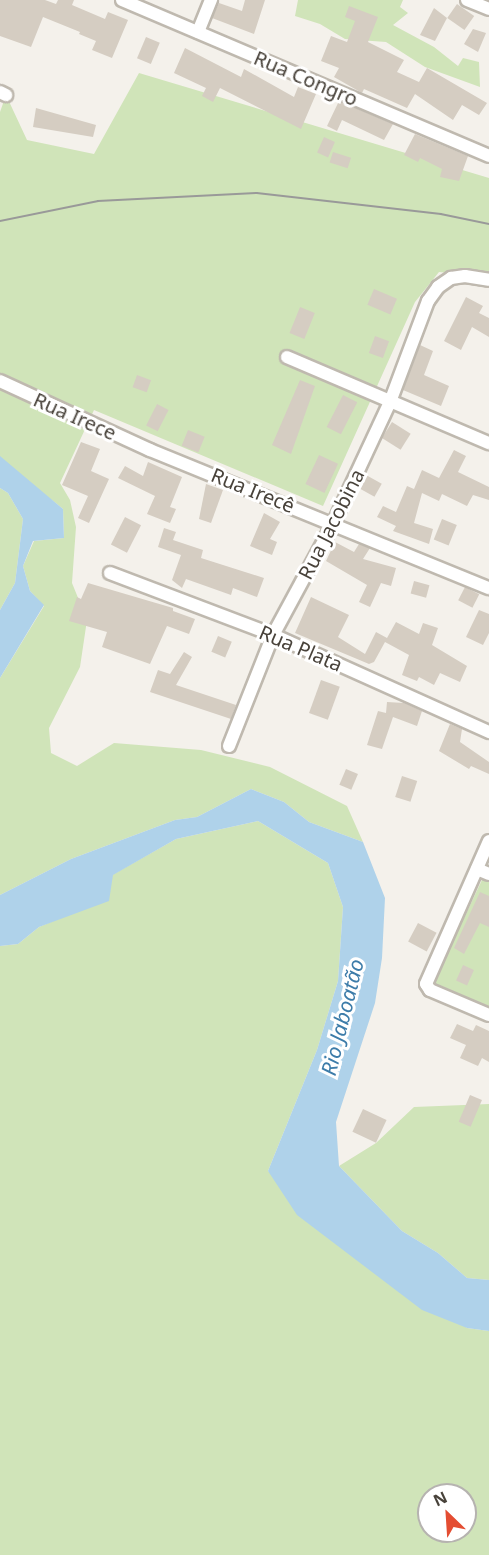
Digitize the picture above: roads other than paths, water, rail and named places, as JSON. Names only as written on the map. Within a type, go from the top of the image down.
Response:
[{"type":"street","name":"Rua Congro","points":[[122,0],[488,154]]},
{"type":"street","points":[[198,32],[211,0]]},
{"type":"street","points":[[467,0],[489,9]]},
{"type":"street","name":"Rua Jacobina","points":[[229,746],[273,635],[334,522],[390,402],[428,301],[451,278],[465,276],[489,280]]},
{"type":"street","points":[[287,357],[489,443]]},
{"type":"street","name":"Rua Irece","points":[[0,381],[150,450]]},
{"type":"street","name":"Rua Irecê","points":[[150,450],[334,522],[489,588]]},
{"type":"street","name":"Rua Plata","points":[[110,573],[273,635],[489,732]]},
{"type":"street","points":[[489,841],[483,871],[426,984],[430,990],[489,1015]]},
{"type":"water","points":[[0,456],[63,509],[64,538],[33,541],[23,566],[30,591],[44,605],[0,678],[0,610],[15,583],[23,519],[8,493],[0,488]]},
{"type":"water","name":"Rio Jaboatão","points":[[251,789],[284,802],[309,822],[363,842],[385,898],[382,958],[375,1003],[336,1122],[339,1166],[402,1231],[438,1253],[467,1278],[489,1280],[489,1331],[467,1328],[422,1310],[297,1215],[268,1171],[317,1050],[338,981],[343,907],[328,863],[258,821],[176,839],[113,875],[109,901],[39,927],[18,944],[0,946],[0,895],[71,859],[175,820],[197,817]]},
{"type":"tram line","points":[[0,221],[98,201],[257,193],[441,214],[489,224]]}]
